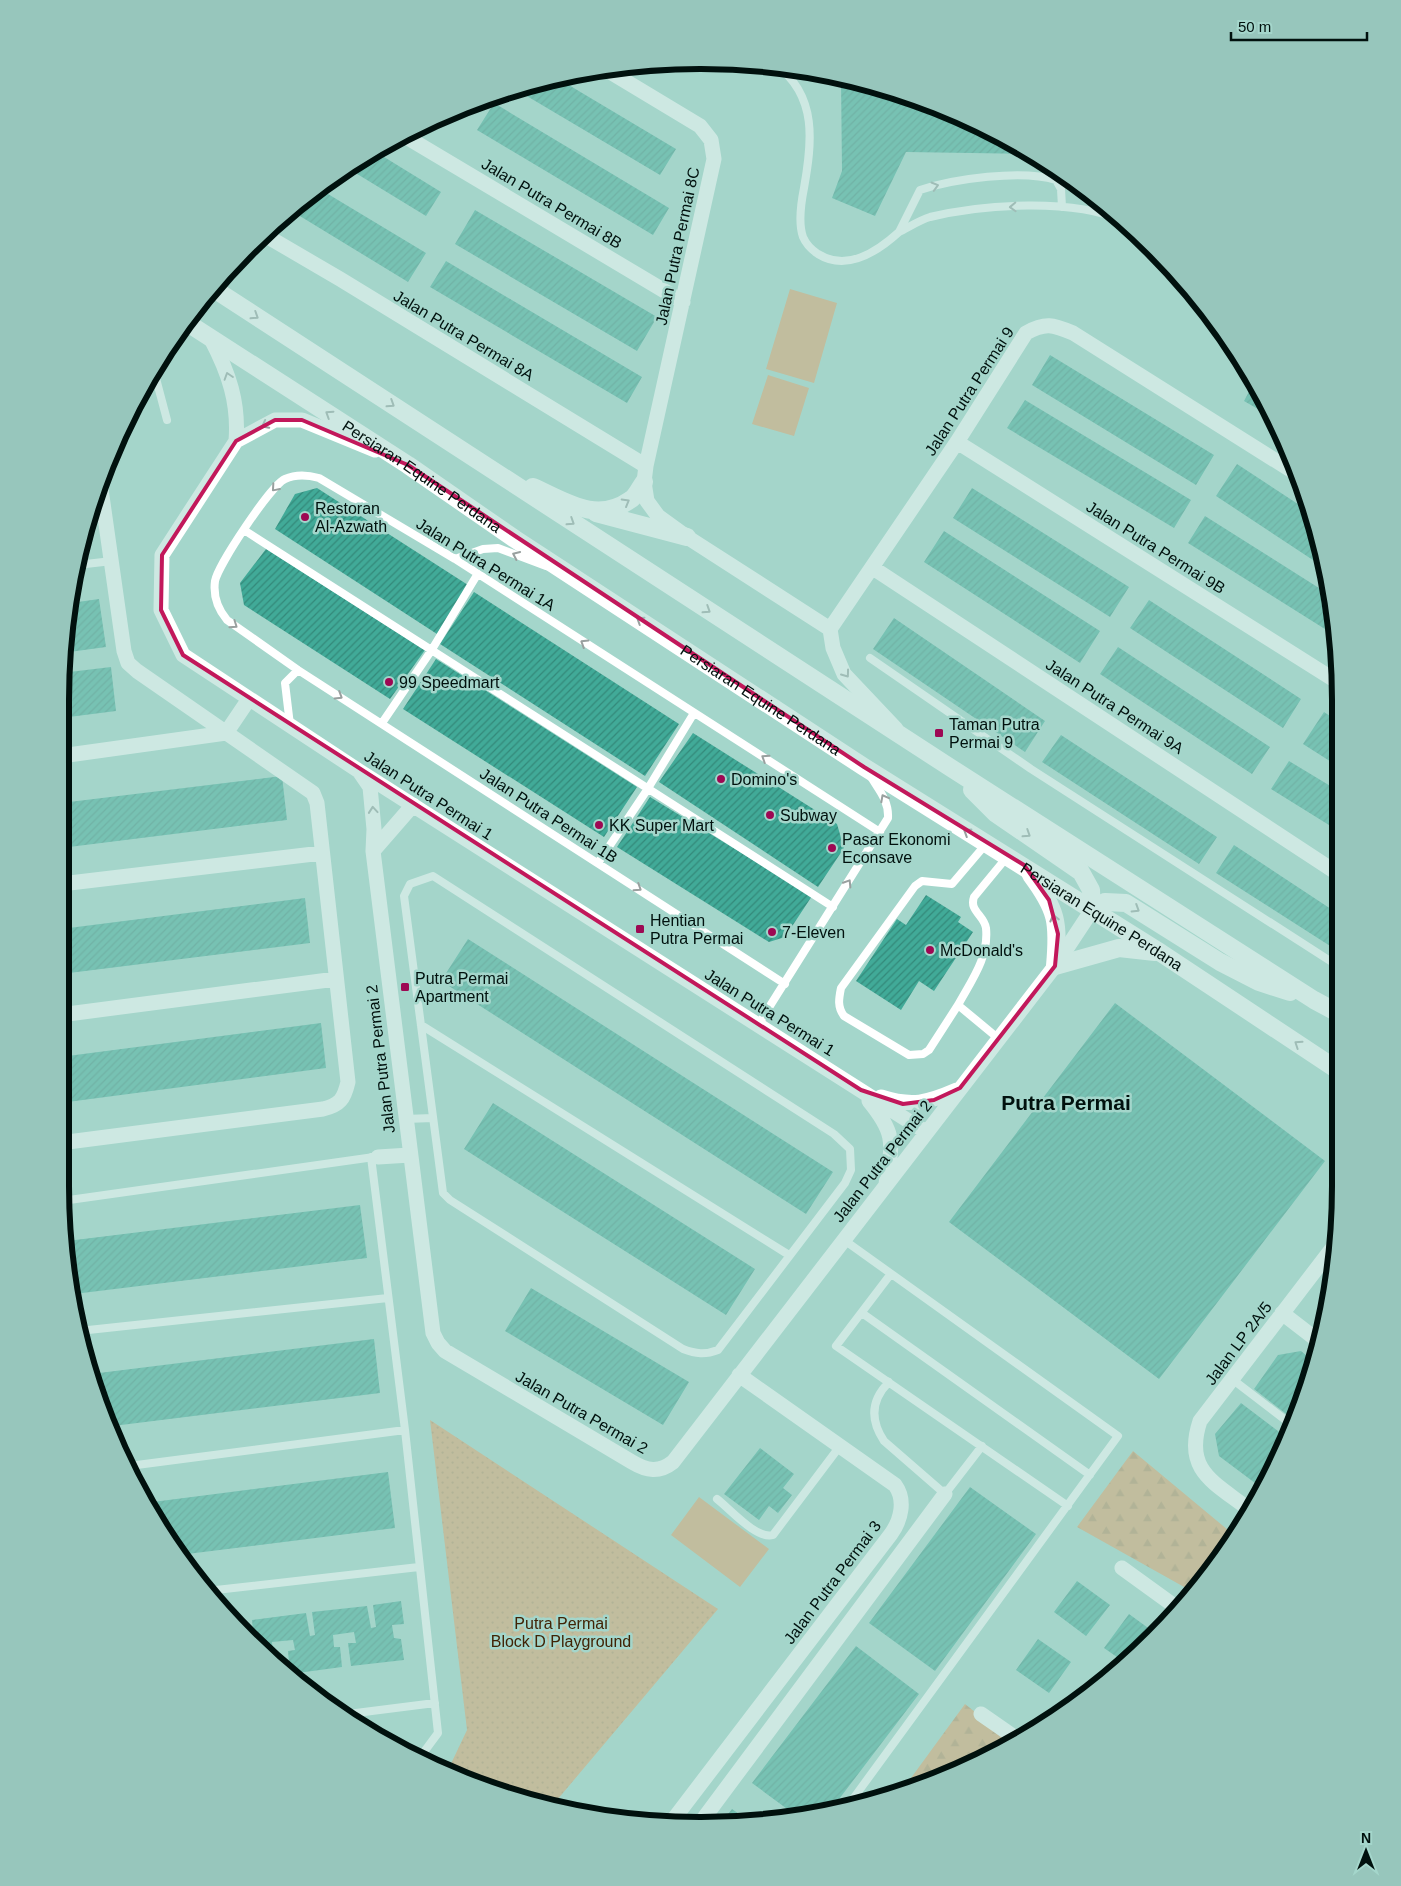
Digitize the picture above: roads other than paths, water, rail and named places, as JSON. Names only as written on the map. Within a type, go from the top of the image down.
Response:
[{"type":"street","name":"Jalan Putra Permai 8C","points":[[615,75],[700,126],[711,140],[714,159],[645,474]]},
{"type":"street","name":"Jalan Putra Permai 8B","points":[[411,140],[683,302]]},
{"type":"street","name":"Jalan Putra Permai 8A","points":[[271,238],[340,279],[645,474]]},
{"type":"street","points":[[219,292],[951,768],[1314,1000],[1332,1009]]},
{"type":"street","name":"Jalan Putra Permai 9","points":[[830,629],[957,442],[1026,333],[1040,325],[1054,325],[1073,333],[1288,468]]},
{"type":"street","name":"Persiaran Equine Perdana","points":[[192,326],[408,465],[562,569],[864,766],[1161,953],[1332,1067]]},
{"type":"street","name":"Jalan Putra Permai 1","points":[[211,339],[225,366],[235,395],[238,420],[236,441],[162,555],[161,610],[184,655],[359,771],[926,1132]]},
{"type":"street","name":"Jalan Putra Permai 1","points":[[236,441],[275,420],[302,420],[408,465]]},
{"type":"street","name":"Jalan Putra Permai 9B","points":[[957,442],[1331,678]]},
{"type":"street","points":[[484,465],[589,511],[687,538]]},
{"type":"street","points":[[589,511],[611,509],[632,500],[645,474]]},
{"type":"street","points":[[645,474],[647,501],[658,516],[687,538],[830,629],[833,648],[844,674],[881,710],[903,737]]},
{"type":"street","points":[[69,1142],[337,1105],[345,1095],[348,1082],[317,803],[313,793],[226,734],[128,663],[124,651],[112,561],[98,511]]},
{"type":"street","name":"Jalan Putra Permai 9A","points":[[873,568],[1332,870]]},
{"type":"street","points":[[69,755],[226,734],[250,698]]},
{"type":"street","points":[[951,768],[995,813],[1081,872],[1091,890],[1092,910],[1105,902],[1126,903],[1259,982],[1314,1000]]},
{"type":"street","name":"Jalan Putra Permai 2","points":[[359,771],[370,787],[374,829],[373,852],[429,1317],[435,1338],[445,1351],[632,1462],[652,1470],[664,1469],[672,1462],[999,1039],[1054,966],[1092,910]]},
{"type":"street","points":[[373,852],[413,805]]},
{"type":"street","points":[[69,883],[322,853]]},
{"type":"street","points":[[1024,865],[1049,900],[1058,934],[1054,966],[1119,948],[1161,953]]},
{"type":"street","points":[[69,1014],[336,979]]},
{"type":"street","name":"Jalan Putra Permai 1","points":[[860,1090],[903,1104],[934,1100],[960,1088]]},
{"type":"street","name":"Jalan Putra Permai 1","points":[[860,1090],[886,1121],[891,1145],[886,1185]]},
{"type":"street","points":[[374,1157],[410,1155]]},
{"type":"street","name":"Jalan LP 2A/5","points":[[1245,1506],[1204,1474],[1194,1449],[1195,1436],[1200,1421],[1328,1253]]},
{"type":"street","points":[[1282,1313],[1314,1337]]},
{"type":"street","name":"Jalan Putra Permai 3","points":[[676,1816],[896,1528],[901,1511],[899,1491],[895,1485],[740,1375]]},
{"type":"street","points":[[706,1817],[945,1494]]},
{"type":"street","points":[[1122,1568],[1173,1605]]},
{"type":"street","points":[[981,1714],[1012,1735]]},
{"type":"lane","points":[[784,74],[802,94],[809,123],[811,149],[801,207],[803,237],[812,250],[829,261],[844,263],[862,257],[885,245],[899,232],[929,218],[967,210],[1010,207],[1062,207],[1100,212]]},
{"type":"lane","points":[[899,232],[920,190],[937,184],[986,177],[1045,176],[1056,180],[1061,189],[1062,207]]},
{"type":"lane","points":[[156,380],[166,420]]},
{"type":"lane","name":"Jalan Putra Permai 1A","points":[[298,670],[227,620],[218,610],[214,594],[215,579],[244,530],[276,486],[283,480],[306,475],[319,478],[455,559],[477,575],[880,832]]},
{"type":"lane","points":[[244,530],[647,790],[833,907]]},
{"type":"lane","points":[[455,559],[483,549],[498,548],[541,565],[562,569]]},
{"type":"lane","points":[[84,564],[112,561]]},
{"type":"lane","points":[[382,723],[431,651],[477,575]]},
{"type":"lane","points":[[870,658],[1032,769],[1332,962]]},
{"type":"lane","points":[[290,725],[285,683],[298,670]]},
{"type":"lane","name":"Jalan Putra Permai 1B","points":[[298,670],[785,984]]},
{"type":"lane","points":[[598,863],[647,790],[694,713]]},
{"type":"lane","points":[[758,1025],[888,818],[889,809],[864,766]]},
{"type":"lane","points":[[986,844],[952,884],[922,881],[915,886],[840,988],[838,999],[840,1010],[844,1016],[909,1055],[923,1054],[929,1050],[958,1005],[983,959],[986,926],[982,916],[973,908],[974,897],[1008,856]]},
{"type":"lane","points":[[433,876],[845,1142],[852,1158],[851,1170],[848,1177],[718,1350],[707,1354],[694,1354],[682,1349],[450,1200],[443,1192],[434,1118],[404,896],[410,884],[433,876]]},
{"type":"lane","points":[[958,1005],[999,1039]]},
{"type":"lane","points":[[421,1024],[789,1255]]},
{"type":"lane","points":[[405,1119],[434,1118]]},
{"type":"lane","points":[[69,1199],[374,1157],[388,1298],[405,1430],[438,1733],[423,1753]]},
{"type":"lane","points":[[844,1240],[890,1275],[1118,1436],[853,1798]]},
{"type":"lane","points":[[890,1275],[836,1346],[1068,1506]]},
{"type":"lane","points":[[86,1330],[388,1298]]},
{"type":"lane","points":[[862,1313],[1090,1476]]},
{"type":"lane","points":[[1232,1379],[1286,1421]]},
{"type":"lane","points":[[889,1382],[879,1392],[874,1403],[877,1431],[884,1441],[945,1494],[982,1446]]},
{"type":"lane","points":[[134,1465],[405,1430]]},
{"type":"lane","points":[[717,1499],[757,1533],[768,1537],[773,1535],[840,1446]]},
{"type":"lane","points":[[216,1590],[419,1567]]},
{"type":"lane","points":[[354,1713],[435,1703]]},
{"type":"place","name":"Restoran Al-Azwath","points":[[305,517]]},
{"type":"place","name":"99 Speedmart","points":[[389,682]]},
{"type":"place","name":"Taman Putra Permai 9","points":[[939,733]]},
{"type":"place","name":"Domino's","points":[[721,779]]},
{"type":"place","name":"Subway","points":[[770,815]]},
{"type":"place","name":"KK Super Mart","points":[[599,825]]},
{"type":"place","name":"Pasar Ekonomi Econsave","points":[[832,848]]},
{"type":"place","name":"Hentian Putra Permai","points":[[640,929]]},
{"type":"place","name":"7-Eleven","points":[[772,932]]},
{"type":"place","name":"McDonald's","points":[[930,950]]},
{"type":"place","name":"Putra Permai Apartment","points":[[405,987]]},
{"type":"district","name":"Putra Permai","points":[[1066,1103]]},
{"type":"park label","name":"Putra Permai Block D Playground","points":[[561,1632]]}]
